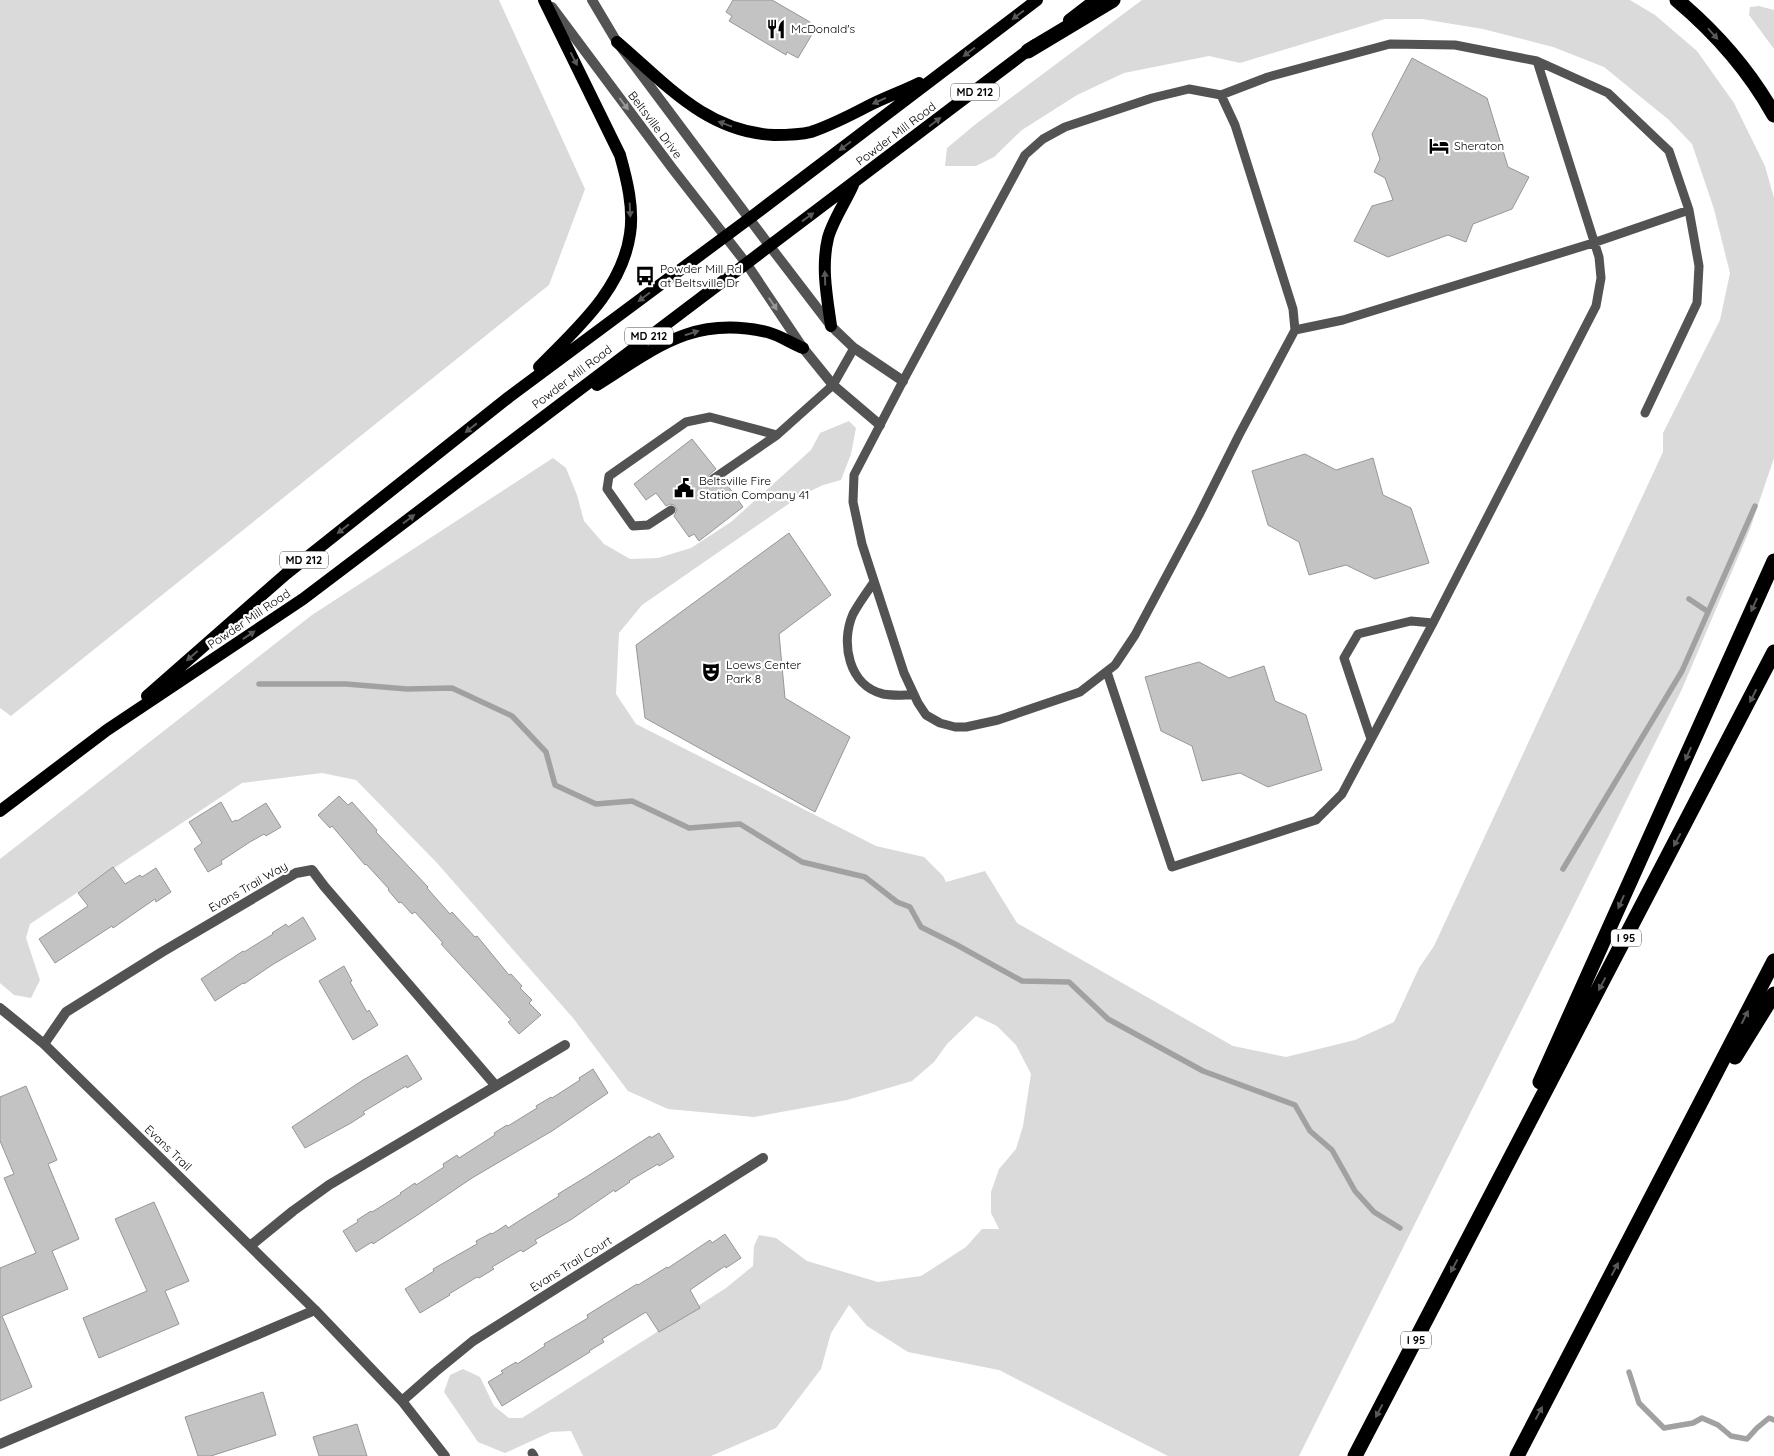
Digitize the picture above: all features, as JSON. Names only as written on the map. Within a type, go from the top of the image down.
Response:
[{"type":"highway","points":[[1028,51],[1112,0]]},
{"type":"highway","points":[[1678,0],[1696,16],[1736,60],[1774,116]]},
{"type":"highway","points":[[1477,1223],[1774,561]]},
{"type":"highway","name":"I 95","points":[[1356,1456],[1774,652]]},
{"type":"highway","points":[[1517,1456],[1774,961]]},
{"type":"highway","points":[[1683,1138],[1774,994]]},
{"type":"main road","points":[[509,397],[586,319],[607,292],[624,257],[630,234],[627,181],[620,155],[545,0]]},
{"type":"main road","name":"Powder Mill Road","points":[[107,730],[286,574],[509,397],[1038,0]]},
{"type":"main road","name":"Powder Mill Road","points":[[0,811],[107,730],[304,599],[1095,0]]},
{"type":"main road","points":[[617,42],[690,106],[716,121],[738,129],[763,134],[789,135],[825,127],[939,74]]},
{"type":"main road","points":[[831,326],[825,282],[828,237],[854,183]]},
{"type":"main road","points":[[529,427],[667,341],[695,331],[722,328],[745,329],[769,333],[803,348]]},
{"type":"street","name":"Beltsville Drive","points":[[545,0],[746,263],[803,348],[832,385],[880,425]]},
{"type":"street","name":"Beltsville Drive","points":[[592,0],[617,42],[831,326],[854,348],[903,381]]},
{"type":"street","name":"Evans Trail Way","points":[[44,1044],[66,1012],[170,947],[296,873],[312,870],[496,1086]]},
{"type":"street","name":"Evans Trail","points":[[0,1008],[44,1044],[315,1310],[402,1401],[444,1456]]},
{"type":"street","points":[[250,1246],[329,1185],[564,1046]]},
{"type":"street","name":"Evans Trail Court","points":[[402,1401],[473,1341],[762,1158]]},
{"type":"street","points":[[0,1444],[315,1310]]},
{"type":"lane","points":[[1221,95],[1235,125],[1293,309],[1296,330],[1239,434],[1199,515],[1135,636],[1115,665],[1080,692],[998,720],[966,727],[955,727],[940,723],[926,715],[904,673],[874,582],[853,502],[854,475],[1026,155],[1043,139],[1065,127],[1152,98],[1189,89],[1221,95],[1268,77],[1390,44],[1455,45],[1537,61],[1608,93],[1669,151],[1688,210],[1699,266],[1697,303],[1645,412]]},
{"type":"lane","points":[[1107,672],[1172,867],[1316,820],[1342,794],[1433,623],[1596,306],[1601,278],[1599,257],[1537,61]]},
{"type":"lane","points":[[1296,330],[1336,322],[1593,243],[1688,210]]},
{"type":"lane","points":[[713,479],[777,435],[832,385],[854,348]]},
{"type":"lane","points":[[670,510],[648,525],[633,526],[607,489],[609,476],[686,422],[710,417],[777,435]]},
{"type":"lane","points":[[874,582],[853,615],[848,644],[851,666],[859,680],[872,690],[884,694],[914,695]]},
{"type":"lane","points":[[1371,739],[1344,658],[1358,634],[1411,621],[1433,623]]},
{"type":"shaded area","points":[[0,0],[499,0],[585,189],[549,285],[11,716],[0,708]]},
{"type":"shaded area","points":[[1142,0],[1630,0],[1655,15],[1697,51],[1734,103],[1765,166],[1774,198],[1774,458],[1750,529],[1682,689],[1299,1456],[1168,1456],[999,1370],[908,1352],[867,1326],[849,1305],[831,1333],[821,1369],[776,1428],[711,1456],[583,1456],[571,1431],[551,1432],[505,1453],[478,1442],[444,1392],[450,1375],[463,1369],[480,1377],[494,1406],[509,1418],[522,1418],[726,1288],[753,1266],[754,1246],[759,1235],[776,1238],[807,1261],[878,1282],[921,1276],[966,1247],[982,1229],[999,1229],[991,1213],[991,1192],[999,1169],[1016,1149],[1023,1126],[1031,1074],[1016,1045],[997,1026],[976,1016],[947,1044],[934,1062],[912,1081],[847,1100],[754,1117],[668,1109],[628,1091],[573,1018],[437,863],[356,780],[322,773],[242,783],[30,924],[26,938],[40,980],[31,998],[14,995],[0,983],[0,859],[312,615],[553,458],[566,468],[577,495],[584,521],[604,544],[630,559],[658,558],[691,548],[731,522],[811,450],[820,433],[849,421],[856,428],[851,454],[841,480],[823,485],[800,496],[642,605],[619,633],[616,694],[636,724],[876,846],[924,857],[943,876],[946,882],[985,871],[1017,923],[1233,1046],[1286,1057],[1355,1040],[1394,1022],[1419,968],[1434,946],[1663,452],[1663,433],[1720,320],[1730,273],[1714,209],[1692,144],[1669,120],[1604,67],[1553,47],[1483,29],[1422,19],[1385,19],[1240,63],[1209,56],[1124,73],[1077,95],[1022,130],[994,157],[976,166],[945,166],[947,148],[977,123]]},
{"type":"shaded area","points":[[1759,6],[1774,10],[1774,49],[1749,15],[1750,7]]},
{"type":"building","name":"McDonald's","points":[[733,0],[772,0],[810,22],[807,27],[814,31],[798,58],[787,52],[786,55],[729,21],[732,16],[726,12]]},
{"type":"building","name":"Sheraton","points":[[1412,58],[1487,98],[1508,167],[1529,177],[1512,209],[1473,224],[1466,242],[1448,235],[1388,257],[1354,241],[1372,206],[1393,200],[1385,178],[1374,172],[1380,159],[1372,134]]},
{"type":"building","name":"Beltsville Fire Station Company 41","points":[[692,439],[716,469],[708,476],[708,483],[714,485],[723,479],[743,507],[699,541],[694,534],[689,537],[674,516],[677,510],[674,505],[666,506],[656,493],[646,500],[634,484]]},
{"type":"building","points":[[1305,454],[1336,470],[1373,458],[1383,495],[1411,508],[1429,563],[1375,579],[1346,565],[1309,575],[1299,542],[1268,525],[1252,471]]},
{"type":"building","name":"Loews Center Park 8","points":[[789,533],[831,595],[779,634],[785,698],[850,737],[815,812],[645,718],[636,645]]},
{"type":"building","points":[[1199,662],[1229,678],[1264,666],[1275,701],[1306,715],[1322,770],[1268,787],[1240,773],[1202,781],[1192,746],[1161,731],[1145,677]]},
{"type":"building","points":[[339,796],[348,805],[352,802],[377,830],[376,832],[428,887],[450,914],[452,912],[475,937],[477,936],[509,975],[511,974],[522,986],[520,988],[532,1000],[529,1003],[541,1015],[519,1034],[508,1022],[511,1020],[441,944],[443,943],[415,912],[412,914],[401,902],[399,903],[389,889],[365,865],[332,826],[330,828],[318,815]]},
{"type":"building","points":[[221,802],[232,822],[237,821],[266,803],[281,827],[266,836],[264,834],[250,842],[221,861],[222,864],[208,872],[194,849],[202,843],[189,822]]},
{"type":"building","points":[[113,867],[125,884],[140,875],[142,877],[156,868],[171,892],[156,902],[155,899],[113,928],[112,926],[55,963],[39,939],[88,906],[78,893]]},
{"type":"building","points":[[303,917],[316,939],[215,1001],[201,979],[286,924],[288,927]]},
{"type":"building","points":[[344,966],[352,981],[350,982],[367,1012],[369,1010],[378,1025],[353,1040],[319,981]]},
{"type":"building","points":[[407,1055],[422,1079],[407,1088],[406,1086],[363,1112],[365,1114],[351,1123],[305,1148],[292,1127],[363,1080]]},
{"type":"building","points":[[593,1069],[608,1093],[552,1131],[472,1178],[373,1244],[372,1242],[356,1252],[343,1231],[358,1222],[357,1220],[444,1167],[443,1164],[457,1155],[459,1158],[495,1135],[494,1133],[537,1108],[536,1106],[580,1080],[579,1078]]},
{"type":"building","points":[[26,1086],[57,1160],[48,1164],[79,1239],[52,1251],[68,1289],[2,1316],[32,1387],[0,1401],[0,1268],[36,1253],[4,1178],[14,1174],[0,1141],[0,1097]]},
{"type":"building","points":[[659,1133],[674,1157],[629,1181],[615,1192],[614,1190],[572,1219],[535,1240],[537,1243],[523,1252],[521,1250],[492,1267],[494,1269],[479,1278],[477,1277],[420,1313],[405,1289],[434,1271],[433,1269],[477,1244],[476,1241],[506,1225],[508,1228],[650,1136],[651,1138]]},
{"type":"building","points":[[154,1202],[189,1281],[165,1291],[179,1324],[99,1358],[83,1318],[147,1291],[115,1219]]},
{"type":"building","points":[[725,1234],[741,1258],[726,1268],[725,1266],[690,1290],[700,1308],[659,1332],[646,1312],[602,1339],[604,1342],[590,1352],[502,1406],[488,1382],[503,1373],[501,1371],[516,1362],[517,1364],[545,1346],[544,1344],[588,1318],[587,1315],[637,1284],[668,1268],[710,1240],[712,1243]]},
{"type":"building","points":[[263,1392],[276,1435],[211,1456],[198,1456],[185,1417]]},
{"type":"building","points":[[357,1424],[367,1456],[319,1456],[313,1437]]},
{"type":"waterway","points":[[1563,869],[1682,671],[1755,506]]},
{"type":"waterway","points":[[1689,599],[1707,611]]},
{"type":"waterway","points":[[259,684],[346,684],[407,689],[452,688],[512,716],[546,752],[555,785],[596,804],[632,801],[689,828],[740,824],[802,862],[865,877],[897,902],[910,907],[921,927],[1022,981],[1069,982],[1108,1019],[1203,1071],[1295,1105],[1310,1131],[1332,1150],[1355,1191],[1374,1212],[1400,1228]]},
{"type":"waterway","points":[[1629,1372],[1639,1403],[1664,1428],[1693,1423],[1702,1418],[1718,1425],[1731,1436],[1747,1439],[1769,1418],[1774,1420]]},
{"type":"place","name":"McDonald's","points":[[776,29]]},
{"type":"place","name":"Sheraton","points":[[1439,146]]},
{"type":"place","name":"Powder Mill Rd at Beltsville Dr","points":[[645,276]]},
{"type":"place","name":"Beltsville Fire Station Company 41","points":[[684,488]]},
{"type":"place","name":"Loews Center Park 8","points":[[711,672]]}]
